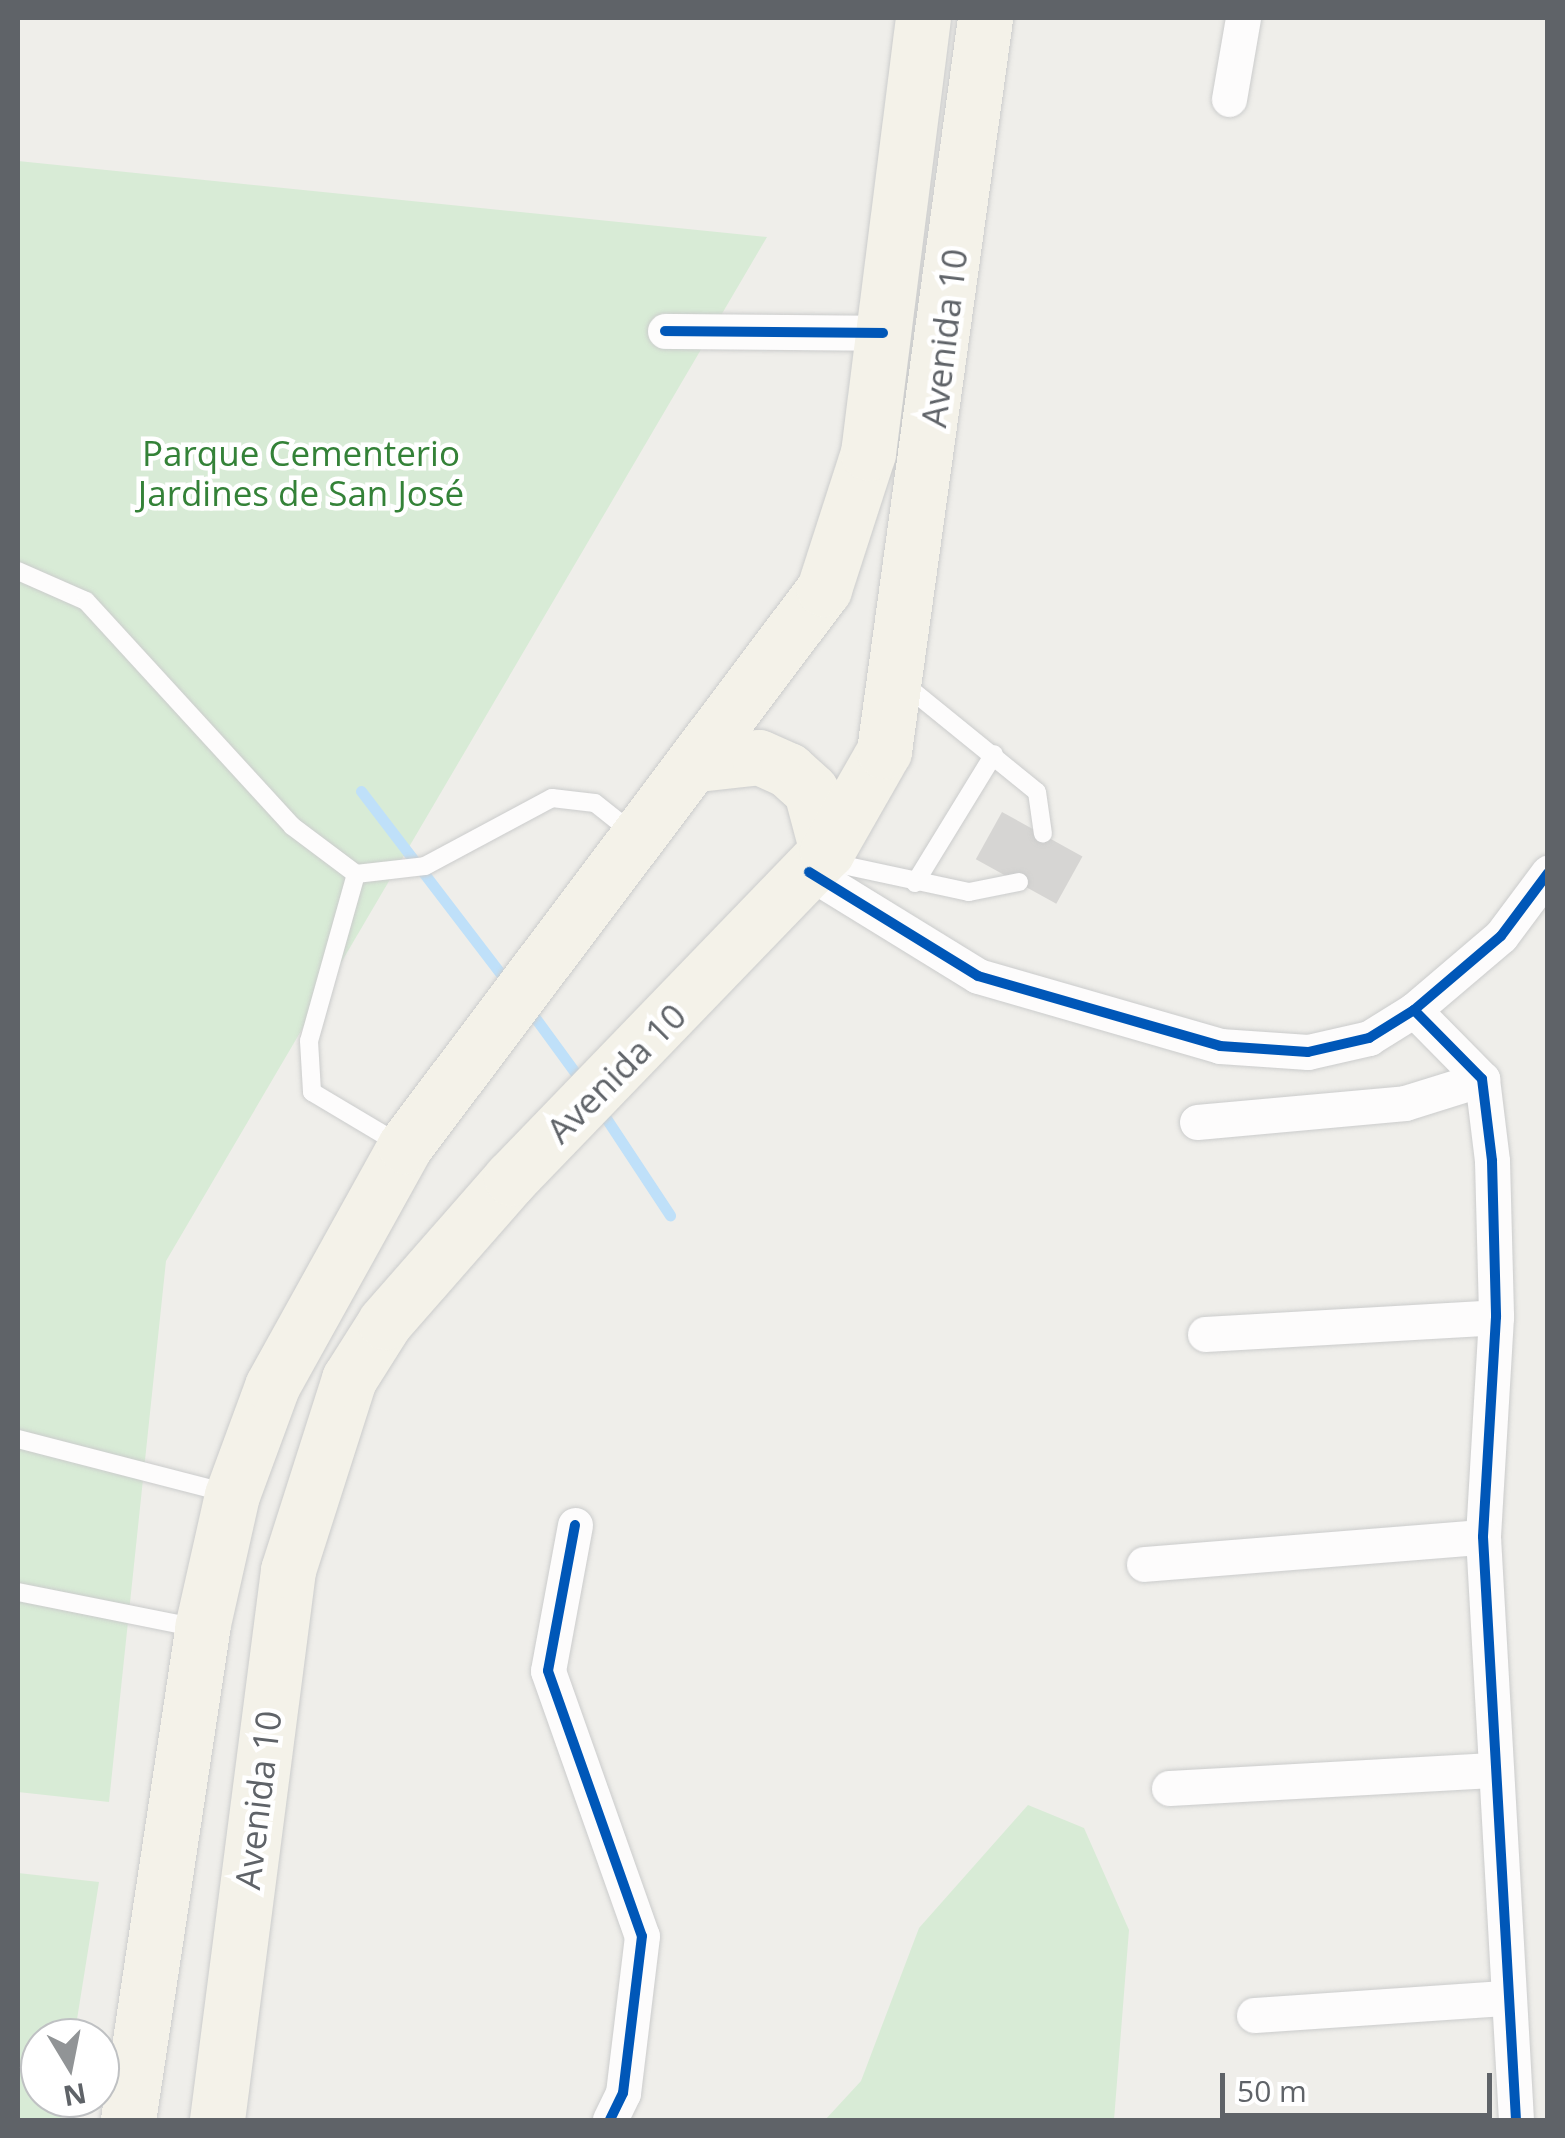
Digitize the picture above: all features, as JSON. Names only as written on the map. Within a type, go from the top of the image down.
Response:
[{"type":"main road","name":"Avenida 10","points":[[128,2120],[202,1628],[232,1494],[310,1307],[405,1146],[698,764],[824,589],[868,453],[922,18]]},
{"type":"main road","name":"Avenida 10","points":[[216,2120],[303,1504],[334,1412],[385,1322],[511,1178],[760,929],[818,861],[884,751],[900,681],[985,18]]},
{"type":"main road","points":[[698,764],[728,755],[788,770],[811,792],[818,861]]},
{"type":"street","points":[[1229,99],[1243,18]]},
{"type":"street","points":[[665,331],[884,333]]},
{"type":"street","points":[[818,861],[978,976],[1220,1046],[1308,1052],[1369,1038],[1414,1010],[1501,936],[1548,873]]},
{"type":"street","points":[[1414,1010],[1482,1080],[1496,1317],[1482,1537],[1504,1998],[1516,2120]]},
{"type":"street","points":[[1197,1122],[1405,1103],[1482,1080]]},
{"type":"street","points":[[1205,1334],[1496,1317]]},
{"type":"street","points":[[574,1525],[548,1670],[642,1936],[623,2093],[610,2120]]},
{"type":"street","points":[[1144,1564],[1482,1537]]},
{"type":"street","points":[[1169,1788],[1493,1770]]},
{"type":"street","points":[[1254,2015],[1504,1998]]},
{"type":"lane","points":[[18,572],[86,601],[292,826],[356,874],[386,877],[498,833],[566,797],[595,803],[632,849]]},
{"type":"lane","points":[[900,681],[1038,792],[1043,834]]},
{"type":"lane","points":[[915,883],[994,754]]},
{"type":"lane","points":[[818,861],[968,892],[1019,882]]},
{"type":"lane","points":[[356,874],[310,1040],[312,1092],[405,1146]]},
{"type":"lane","points":[[18,1439],[232,1494]]},
{"type":"lane","points":[[18,1592],[202,1628]]},
{"type":"green space","name":"Parque Cementerio Jardines de San José","points":[[18,161],[767,237],[166,1261],[109,1802],[18,1792]]},
{"type":"green space","points":[[1028,1805],[1084,1828],[1129,1930],[1114,2120],[825,2120],[861,2081],[919,1928]]},
{"type":"green space","points":[[18,1873],[99,1882],[77,2018],[20,2018],[20,2118],[61,2120],[18,2120]]},
{"type":"building","points":[[1002,812],[1082,857],[1056,904],[976,859]]},
{"type":"waterway","points":[[361,791],[507,982]]},
{"type":"waterway","points":[[528,1008],[582,1082]]},
{"type":"waterway","points":[[598,1106],[670,1215]]},
{"type":"cycle path","points":[[665,331],[883,333]]},
{"type":"cycle path","points":[[809,872],[978,976],[1220,1046],[1308,1052],[1369,1038],[1414,1010],[1501,936],[1548,873]]},
{"type":"cycle path","points":[[1414,1010],[1482,1079],[1492,1161],[1496,1317],[1483,1537],[1516,2120]]},
{"type":"cycle path","points":[[575,1525],[548,1671],[642,1936],[623,2093],[610,2120]]}]
